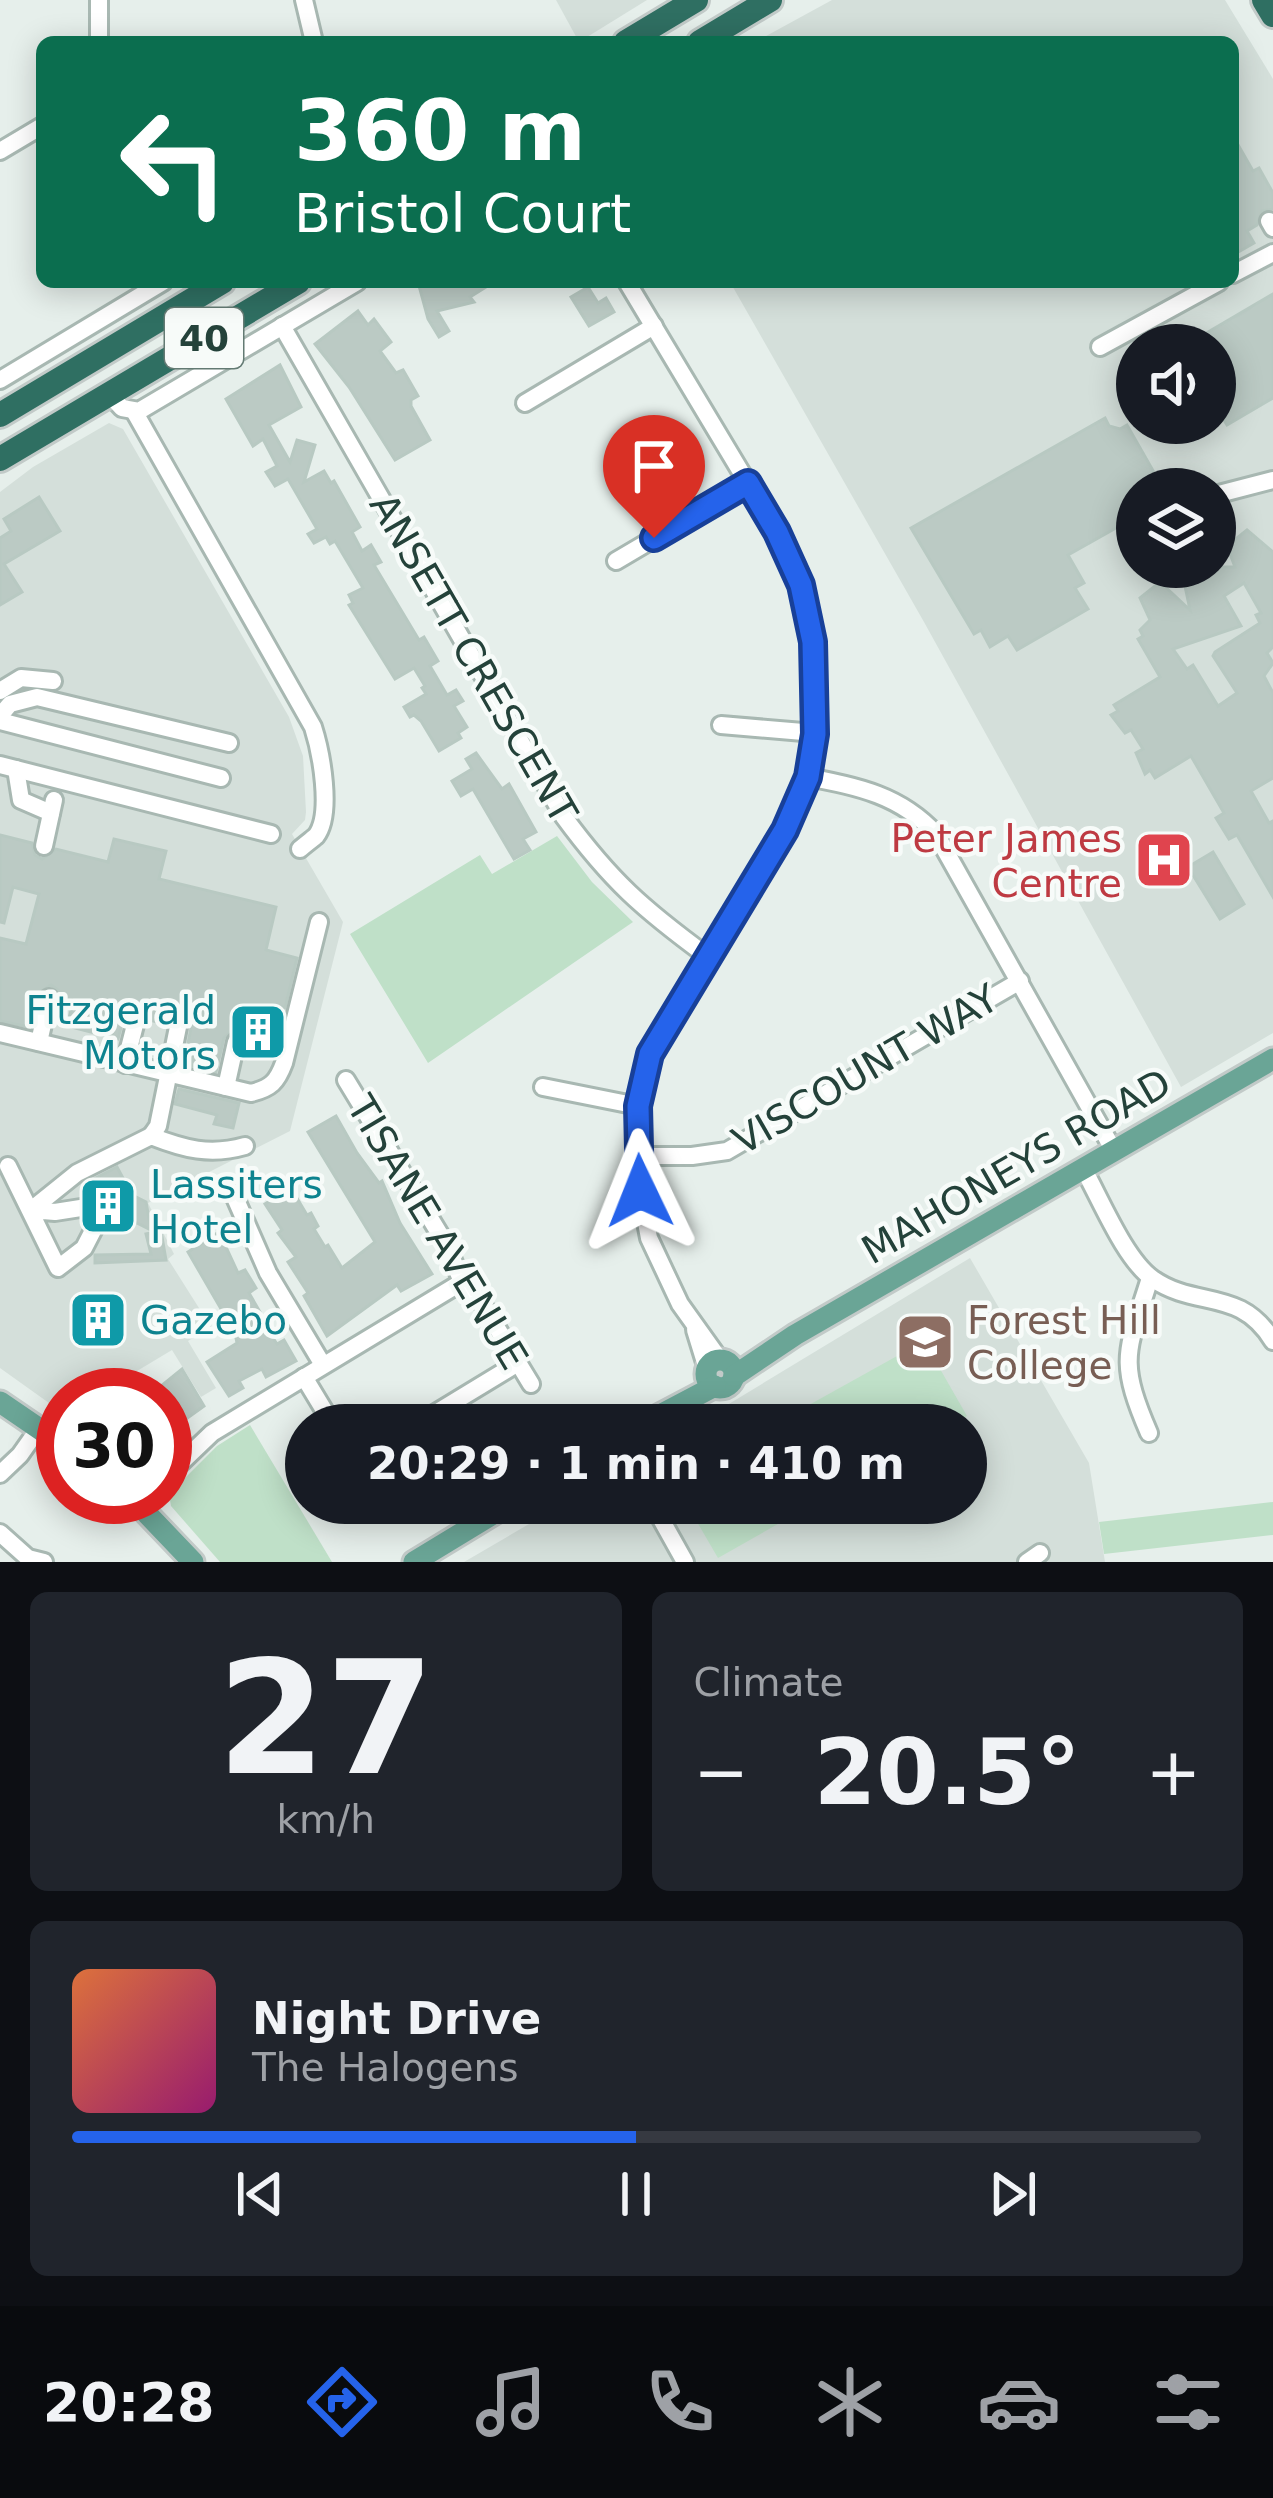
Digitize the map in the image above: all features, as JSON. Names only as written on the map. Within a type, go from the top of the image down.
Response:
[{"type":"highway","points":[[634,36],[670,8],[696,0]]},
{"type":"highway","points":[[710,36],[770,0]]},
{"type":"highway","points":[[1264,0],[1273,15]]},
{"type":"highway","name":"40","points":[[0,415],[213,288]]},
{"type":"highway","name":"40","points":[[0,459],[288,288]]},
{"type":"main road","name":"MAHONEYS ROAD","points":[[671,1404],[718,1370],[796,1335],[1273,1060]]},
{"type":"main road","points":[[0,1402],[36,1426]]},
{"type":"main road","points":[[160,1524],[194,1562]]},
{"type":"main road","points":[[414,1562],[476,1524]]},
{"type":"street","points":[[99,0],[99,36]]},
{"type":"street","points":[[304,0],[313,36]]},
{"type":"street","points":[[0,151],[36,130]]},
{"type":"street","points":[[1239,271],[1273,253]]},
{"type":"street","points":[[0,380],[153,288]]},
{"type":"street","points":[[134,411],[347,288]]},
{"type":"street","points":[[631,288],[777,532],[801,585],[813,642],[815,734],[808,777],[785,830],[650,1054],[638,1106],[638,1156],[649,1238],[669,1285],[718,1370]]},
{"type":"street","points":[[1100,347],[1208,288]]},
{"type":"street","name":"ANSETT CRESCENT","points":[[282,326],[564,817],[599,865],[637,904],[707,956]]},
{"type":"street","points":[[525,403],[654,326]]},
{"type":"street","points":[[109,394],[117,404],[134,411],[313,728],[325,808],[316,836],[301,848]]},
{"type":"street","points":[[1236,490],[1273,480]]},
{"type":"street","points":[[616,561],[748,483]]},
{"type":"street","points":[[0,691],[21,678],[53,681]]},
{"type":"street","points":[[221,778],[0,718],[10,704],[37,697],[229,743]]},
{"type":"street","points":[[721,725],[815,734]]},
{"type":"street","points":[[8,767],[21,800],[52,807],[44,846]]},
{"type":"street","points":[[8,767],[271,834]]},
{"type":"street","points":[[808,777],[878,792],[920,817],[950,853],[1114,1150]]},
{"type":"street","points":[[0,1033],[251,1093],[272,1086],[319,922]]},
{"type":"street","name":"VISCOUNT WAY","points":[[638,1156],[727,1151],[1019,981]]},
{"type":"street","points":[[39,1042],[49,998]]},
{"type":"street","points":[[125,1064],[137,1017]]},
{"type":"street","points":[[8,1166],[31,1210],[77,1173],[151,1136],[158,1126],[178,1027]]},
{"type":"street","points":[[226,1087],[236,1042]]},
{"type":"street","name":"TISANE AVENUE","points":[[346,1080],[447,1246],[463,1282],[480,1300],[531,1384]]},
{"type":"street","points":[[543,1088],[638,1106]]},
{"type":"street","points":[[151,1136],[209,1153],[245,1145]]},
{"type":"street","points":[[1083,1168],[1150,1278],[1177,1291],[1226,1301],[1261,1322],[1273,1341]]},
{"type":"street","points":[[233,1193],[268,1274],[323,1365]]},
{"type":"street","points":[[1149,1433],[1128,1385],[1127,1352],[1150,1278]]},
{"type":"street","points":[[192,1451],[250,1403],[304,1377],[463,1282]]},
{"type":"street","points":[[451,1404],[518,1364]]},
{"type":"street","points":[[304,1377],[320,1404]]},
{"type":"street","points":[[0,1474],[36,1432]]},
{"type":"street","points":[[664,1524],[685,1562]]},
{"type":"street","points":[[0,1533],[28,1558],[44,1562]]},
{"type":"shaded area","points":[[556,0],[647,0],[589,36],[576,36]]},
{"type":"shaded area","points":[[832,0],[1225,0],[1273,79],[1273,1033],[1181,1087],[733,288],[1239,288],[1239,36],[766,36]]},
{"type":"shaded area","points":[[109,423],[123,429],[289,717],[303,756],[306,812],[292,834],[343,922],[290,1131],[148,1203],[174,1254],[168,1259],[211,1327],[188,1341],[216,1388],[201,1397],[192,1382],[192,1368],[183,1368],[172,1350],[142,1368],[36,1368],[36,1394],[0,1368],[0,492]]},
{"type":"shaded area","name":"Forest Hill College","points":[[970,1258],[1089,1463],[1105,1562],[464,1562],[529,1524],[987,1524],[987,1404],[729,1404]]},
{"type":"green space","points":[[557,836],[592,882],[633,922],[428,1063],[350,934],[480,855],[492,874]]},
{"type":"green space","points":[[924,1341],[960,1404],[811,1404]]},
{"type":"green space","points":[[250,1425],[285,1483],[285,1524],[309,1524],[332,1562],[220,1562],[187,1524],[192,1524],[192,1471],[217,1446]]},
{"type":"green space","points":[[1273,1502],[1273,1535],[1104,1554],[1099,1522]]},
{"type":"green space","points":[[698,1524],[778,1524],[718,1558]]},
{"type":"building","points":[[1239,146],[1273,193],[1273,209],[1262,211],[1257,225],[1247,231],[1254,243],[1239,252]]},
{"type":"building","points":[[420,288],[484,288],[470,297],[474,302],[437,311],[449,331],[439,337],[428,319]]},
{"type":"building","points":[[589,288],[598,303],[606,298],[614,312],[589,326],[571,297]]},
{"type":"building","points":[[1273,294],[1273,398],[1236,420],[1236,324],[1222,324]]},
{"type":"building","points":[[358,311],[368,325],[374,319],[391,342],[380,351],[396,373],[403,370],[418,396],[411,406],[430,440],[395,460],[315,344]]},
{"type":"building","points":[[280,365],[301,407],[269,425],[290,462],[297,440],[315,445],[304,482],[324,471],[334,481],[360,527],[352,532],[362,551],[371,545],[381,562],[374,565],[419,640],[424,637],[438,661],[430,666],[447,695],[456,690],[463,701],[454,706],[467,727],[458,733],[461,738],[439,751],[421,721],[410,717],[404,707],[426,694],[425,686],[414,668],[395,679],[349,605],[353,603],[349,595],[363,588],[335,541],[330,544],[326,537],[314,543],[308,534],[317,529],[288,479],[275,486],[266,472],[277,466],[263,439],[253,446],[226,399]]},
{"type":"building","points":[[1105,418],[1116,428],[1116,444],[1138,444],[1151,468],[1116,468],[1116,528],[1068,555],[1084,583],[1075,588],[1088,609],[1017,650],[1008,636],[990,647],[981,630],[974,634],[911,528]]},
{"type":"building","points":[[39,497],[60,531],[4,564],[22,592],[0,605],[0,538],[11,531],[4,519]]},
{"type":"building","points":[[1247,530],[1273,552],[1273,647],[1267,653],[1273,663],[1264,676],[1273,693],[1273,778],[1251,791],[1269,823],[1273,821],[1273,897],[1237,835],[1229,839],[1216,818],[1224,813],[1191,756],[1155,778],[1150,770],[1145,774],[1136,753],[1143,749],[1131,730],[1125,733],[1111,715],[1118,711],[1114,705],[1160,677],[1138,639],[1150,620],[1140,598],[1152,588],[1166,588],[1190,610],[1185,588],[1236,588],[1236,539]],"holes":[[[1244,583],[1261,613],[1256,615],[1260,623],[1213,656],[1237,693],[1218,706],[1193,665],[1187,669],[1173,649],[1241,626],[1224,596]]]},
{"type":"building","points":[[476,753],[502,789],[509,784],[536,832],[523,839],[530,850],[514,859],[473,789],[461,796],[452,781],[472,769],[466,759]]},
{"type":"building","points":[[0,835],[32,843],[35,855],[42,859],[56,849],[108,862],[114,839],[166,851],[159,879],[276,907],[266,950],[297,958],[285,1008],[271,1004],[261,1046],[250,1044],[245,1060],[248,1037],[233,1030],[224,1038],[216,1072],[184,1064],[191,1028],[185,1017],[173,1015],[166,1024],[149,1020],[145,1007],[132,1005],[118,1039],[67,1026],[73,1003],[61,1001],[51,985],[37,994],[29,1027],[0,1021],[0,938],[26,944],[39,894],[13,887],[4,923],[0,922]]},
{"type":"building","points":[[1213,852],[1244,904],[1220,919],[1188,867]]},
{"type":"building","points":[[179,1089],[239,1103],[233,1128],[214,1124],[217,1115],[175,1104]]},
{"type":"building","points":[[336,1116],[357,1153],[382,1181],[400,1223],[432,1274],[401,1291],[397,1285],[327,1336],[288,1262],[296,1257],[265,1204],[291,1188],[342,1268],[375,1242],[308,1132]]},
{"type":"building","points":[[117,1167],[123,1178],[116,1197],[134,1196],[146,1202],[151,1230],[125,1217],[121,1223],[111,1223],[108,1210],[95,1197],[84,1195],[86,1183]]},
{"type":"building","points":[[161,1231],[166,1260],[95,1263],[95,1255],[151,1254],[146,1234]]},
{"type":"building","points":[[219,1232],[238,1273],[245,1270],[256,1288],[249,1293],[257,1314],[277,1344],[284,1340],[296,1361],[266,1377],[262,1369],[239,1381],[243,1388],[229,1396],[207,1362],[237,1343],[235,1333],[188,1252]]},
{"type":"building","points":[[192,1386],[204,1406],[192,1415]]},
{"type":"place","name":"Peter James Centre","points":[[1164,860]]},
{"type":"place","name":"Fitzgerald Motors","points":[[258,1032]]},
{"type":"place","name":"Lassiters Hotel","points":[[108,1206]]},
{"type":"place","name":"Gazebo","points":[[98,1320]]},
{"type":"place","name":"Forest Hill College","points":[[925,1342]]},
{"type":"route","points":[[640,1191],[638,1106],[650,1054],[785,830],[808,777],[817,699],[813,642],[801,585],[748,483],[654,538]]}]
